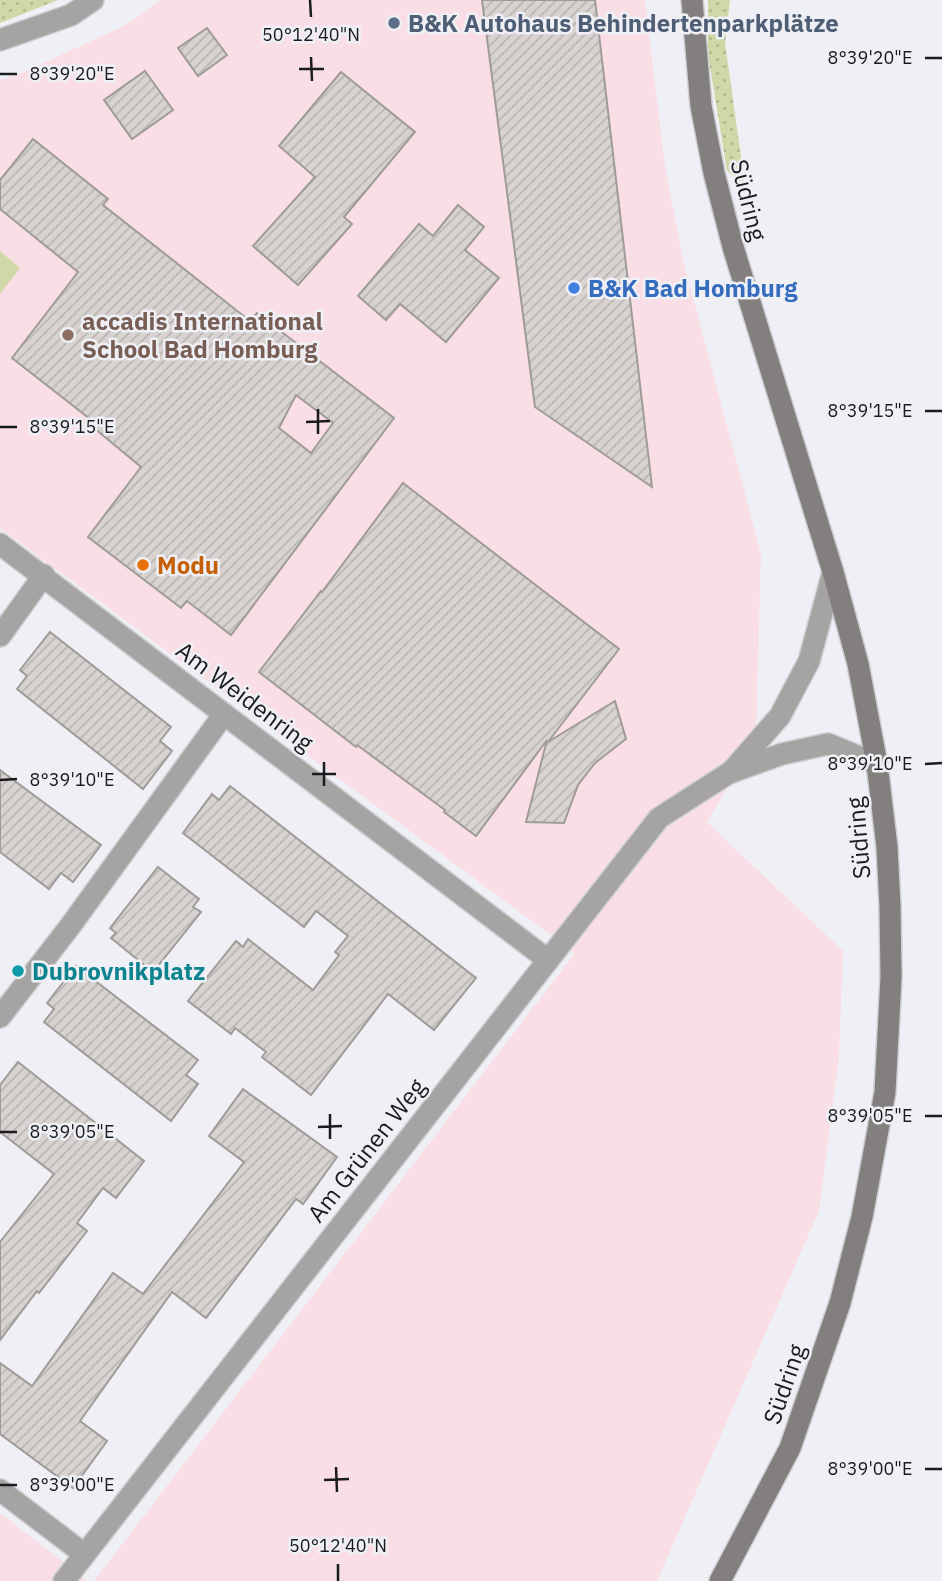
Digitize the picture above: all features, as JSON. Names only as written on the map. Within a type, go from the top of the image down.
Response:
[{"type":"main road","name":"Südring","points":[[692,0],[701,106],[714,173],[733,247],[833,572],[858,664],[877,764],[887,848],[891,977],[885,1092],[862,1217],[840,1303],[790,1448],[720,1581]]},
{"type":"street","points":[[0,40],[71,15],[93,0]]},
{"type":"street","name":"Am Weidenring","points":[[0,544],[548,960]]},
{"type":"street","name":"Am Grünen Weg","points":[[729,773],[780,716],[809,661],[833,572]]},
{"type":"street","points":[[0,636],[44,575]]},
{"type":"street","points":[[0,1017],[71,925],[225,714]]},
{"type":"street","name":"Am Grünen Weg","points":[[64,1581],[659,818],[729,773],[782,754],[828,744],[877,764]]},
{"type":"street","points":[[0,1490],[84,1554]]},
{"type":"shaded area","points":[[160,0],[645,0],[665,167],[684,264],[761,554],[756,739],[707,822],[843,951],[839,1057],[819,1211],[657,1581],[94,1581],[575,953],[0,528],[0,80],[15,76],[126,25]]},
{"type":"shaded area","points":[[0,1513],[88,1581],[0,1581]]},
{"type":"green space","points":[[0,0],[58,0],[0,23]]},
{"type":"green space","points":[[708,0],[730,0],[725,43],[745,185],[727,171],[708,54]]},
{"type":"green space","points":[[0,251],[20,268],[0,294]]},
{"type":"building","name":"B&K Bad Homburg","points":[[482,0],[595,0],[652,487],[535,407]]},
{"type":"building","points":[[207,28],[227,55],[198,76],[178,48]]},
{"type":"building","points":[[145,71],[173,110],[132,139],[104,100]]},
{"type":"building","points":[[341,72],[415,132],[344,217],[352,224],[298,285],[253,246],[315,177],[279,146]]},
{"type":"building","points":[[33,139],[108,199],[103,205],[250,321],[257,313],[394,418],[231,635],[187,601],[181,608],[88,537],[141,467],[88,423],[90,419],[12,358],[78,272],[0,209],[0,180]],"holes":[[[296,395],[333,423],[311,453],[279,428]]]},
{"type":"building","points":[[458,205],[484,227],[465,250],[499,278],[446,342],[400,304],[386,320],[358,296],[419,224],[433,236]]},
{"type":"building","points":[[403,483],[619,649],[548,742],[615,701],[626,739],[595,763],[578,785],[564,823],[526,822],[547,740],[476,836],[259,672]]},
{"type":"building","points":[[50,632],[171,727],[160,741],[172,751],[143,789],[17,689],[27,676],[20,670]]},
{"type":"building","points":[[0,770],[101,845],[73,882],[61,873],[49,889],[0,852]]},
{"type":"building","points":[[230,786],[476,978],[434,1030],[388,994],[311,1095],[262,1057],[266,1052],[235,1028],[231,1034],[188,1001],[236,941],[243,947],[248,939],[313,990],[339,955],[335,952],[348,936],[316,911],[304,927],[183,833],[212,794],[219,800]]},
{"type":"building","points":[[158,867],[199,899],[193,907],[201,912],[153,972],[111,938],[116,933],[110,928]]},
{"type":"building","points":[[76,966],[198,1060],[186,1075],[198,1084],[171,1121],[44,1022],[54,1009],[47,1003]]},
{"type":"building","points":[[18,1062],[144,1161],[116,1198],[103,1188],[77,1223],[87,1231],[0,1340],[0,1242],[54,1174],[0,1132],[0,1085]]},
{"type":"building","points":[[243,1089],[337,1157],[303,1204],[296,1199],[206,1318],[172,1292],[80,1421],[107,1441],[73,1488],[0,1434],[0,1363],[32,1386],[113,1273],[143,1294],[244,1162],[209,1136]]},
{"type":"place","name":"B&K Autohaus Behindertenparkplätze","points":[[394,23]]},
{"type":"place","name":"B&K Bad Homburg","points":[[574,288]]},
{"type":"place","name":"accadis International School Bad Homburg","points":[[68,335]]},
{"type":"place","name":"Modu","points":[[143,565]]},
{"type":"place","name":"Dubrovnikplatz","points":[[18,971]]}]
